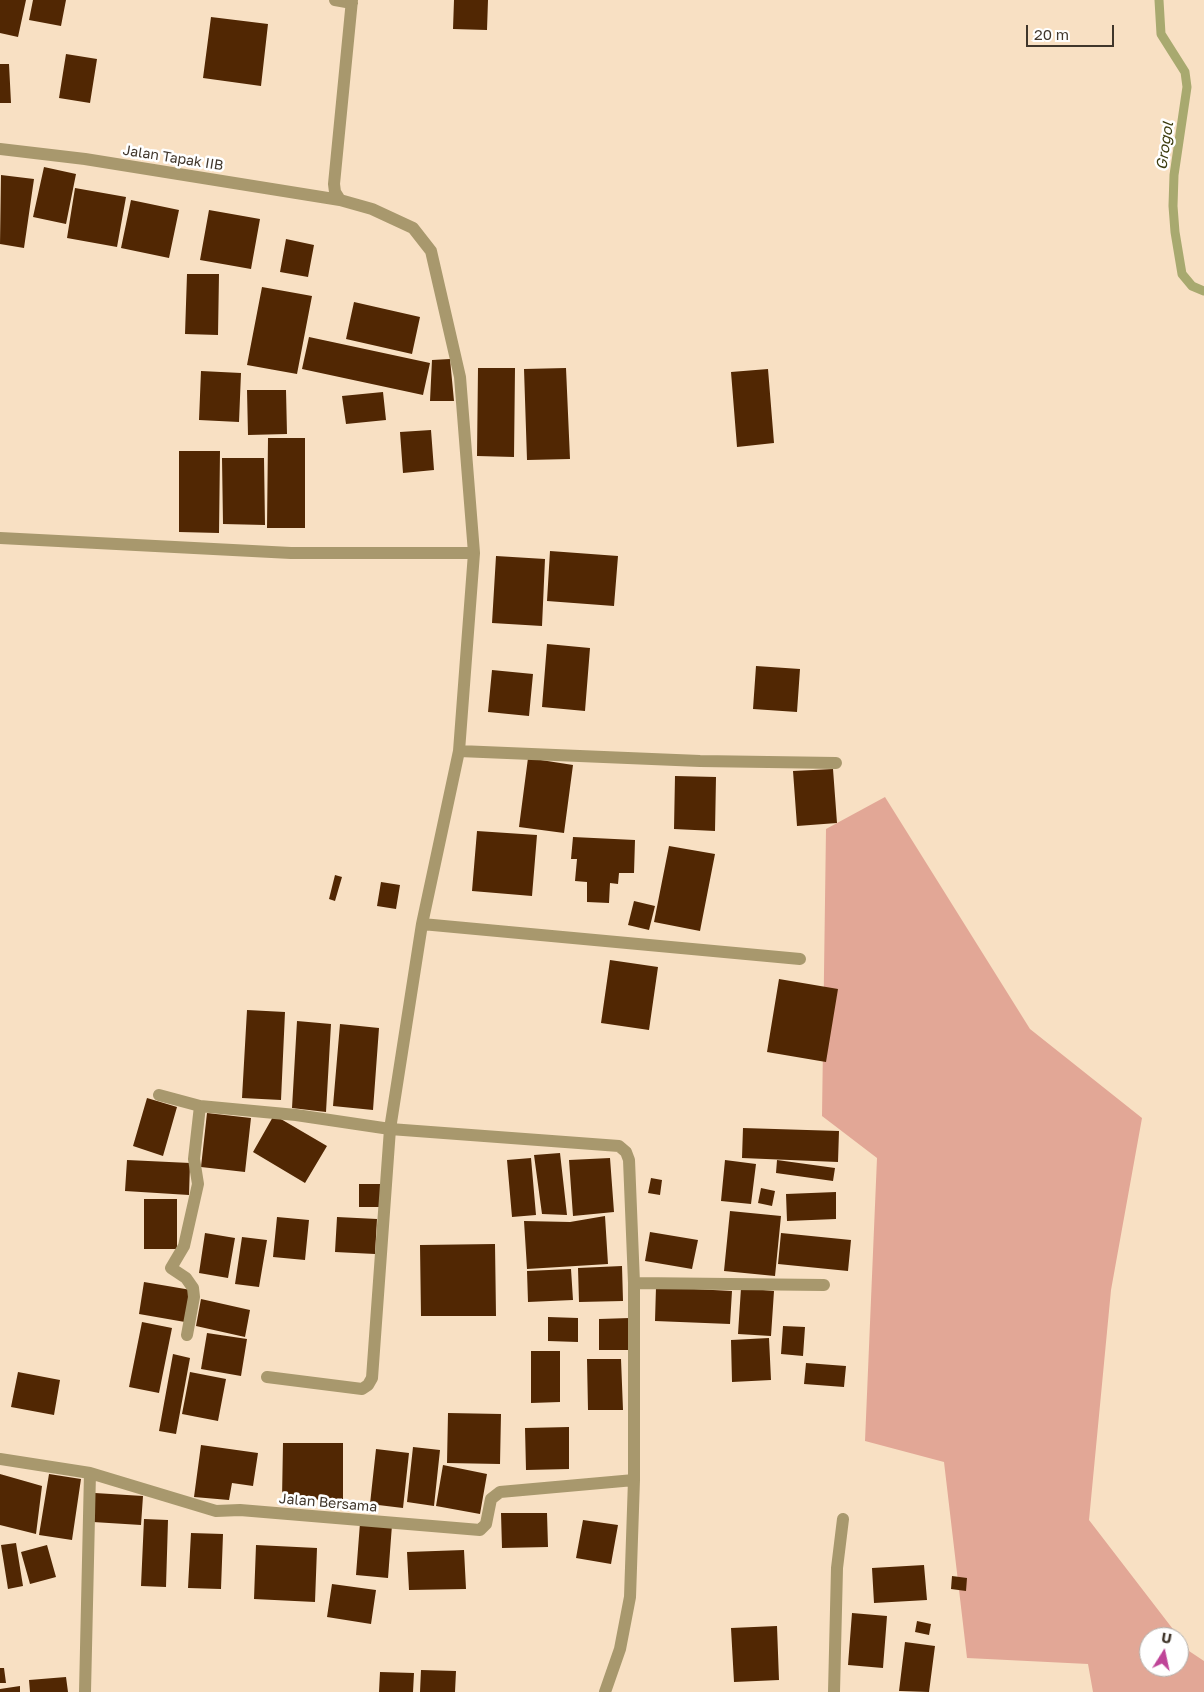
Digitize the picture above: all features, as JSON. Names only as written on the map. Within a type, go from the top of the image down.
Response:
[{"type":"street","points":[[335,0],[352,1],[334,184],[335,192],[340,200]]},
{"type":"street","name":"Jalan Tapak IIB","points":[[0,149],[85,159],[340,200],[372,209],[412,228],[431,251],[460,377],[474,554],[460,750],[422,924],[390,1129],[372,1378],[368,1385],[362,1389],[267,1377]]},
{"type":"street","points":[[0,538],[291,553],[474,554]]},
{"type":"street","points":[[460,750],[700,761],[836,763]]},
{"type":"street","points":[[422,924],[800,959]]},
{"type":"street","points":[[159,1095],[200,1106],[296,1115],[390,1129],[619,1146],[626,1152],[629,1160],[634,1283],[634,1480],[630,1597],[620,1649],[605,1692]]},
{"type":"street","points":[[187,1335],[194,1297],[193,1288],[186,1278],[172,1268],[184,1246],[198,1184],[194,1159],[200,1106]]},
{"type":"street","points":[[634,1283],[824,1286]]},
{"type":"street","name":"Jalan Bersama","points":[[0,1459],[90,1473],[216,1510],[240,1510],[480,1530],[486,1524],[491,1499],[500,1492],[634,1480]]},
{"type":"street","points":[[84,1692],[90,1473]]},
{"type":"street","points":[[834,1692],[837,1568],[843,1519]]},
{"type":"shaded area","points":[[885,797],[1030,1029],[1142,1118],[1111,1290],[1089,1520],[1171,1627],[1139,1627],[1139,1677],[1189,1677],[1189,1651],[1204,1661],[1204,1692],[1093,1692],[1088,1664],[967,1658],[944,1462],[865,1441],[877,1158],[822,1116],[826,829]]},
{"type":"building","points":[[0,0],[26,0],[18,37],[0,33]]},
{"type":"building","points":[[33,0],[66,0],[61,26],[29,20]]},
{"type":"building","points":[[454,0],[488,0],[487,30],[453,29]]},
{"type":"building","points":[[211,17],[268,24],[261,86],[203,78]]},
{"type":"building","points":[[66,54],[97,59],[90,103],[59,98]]},
{"type":"building","points":[[0,64],[9,64],[11,103],[0,103]]},
{"type":"building","points":[[44,167],[76,174],[66,224],[33,217]]},
{"type":"building","points":[[1,175],[34,179],[24,248],[0,244]]},
{"type":"building","points":[[75,188],[126,197],[117,247],[67,238]]},
{"type":"building","points":[[131,200],[179,210],[169,258],[121,248]]},
{"type":"building","points":[[209,210],[260,219],[251,269],[200,260]]},
{"type":"building","points":[[286,239],[314,245],[308,277],[280,272]]},
{"type":"building","points":[[187,274],[219,274],[218,335],[185,334]]},
{"type":"building","points":[[262,287],[312,296],[297,374],[247,365]]},
{"type":"building","points":[[354,302],[420,317],[412,354],[346,339]]},
{"type":"building","points":[[309,337],[430,363],[423,395],[302,369]]},
{"type":"building","points":[[450,359],[454,401],[430,401],[432,360]]},
{"type":"building","points":[[478,368],[515,368],[514,457],[477,456]]},
{"type":"building","points":[[566,368],[570,459],[527,460],[524,369]]},
{"type":"building","points":[[768,369],[774,443],[737,447],[731,372]]},
{"type":"building","points":[[201,371],[241,373],[239,422],[199,420]]},
{"type":"building","points":[[247,390],[286,390],[287,434],[248,435]]},
{"type":"building","points":[[383,392],[386,420],[346,424],[342,396]]},
{"type":"building","points":[[431,430],[434,470],[403,473],[400,432]]},
{"type":"building","points":[[268,438],[305,438],[305,528],[267,528]]},
{"type":"building","points":[[179,451],[220,451],[219,533],[179,532]]},
{"type":"building","points":[[222,458],[264,458],[265,525],[223,524]]},
{"type":"building","points":[[550,551],[618,556],[614,606],[547,601]]},
{"type":"building","points":[[496,556],[545,559],[542,626],[492,623]]},
{"type":"building","points":[[547,644],[590,648],[585,711],[542,707]]},
{"type":"building","points":[[756,666],[800,669],[797,712],[753,709]]},
{"type":"building","points":[[492,670],[533,674],[529,716],[488,712]]},
{"type":"building","points":[[528,758],[573,765],[564,833],[519,827]]},
{"type":"building","points":[[833,769],[837,823],[797,826],[793,771]]},
{"type":"building","points":[[675,776],[716,777],[715,831],[674,829]]},
{"type":"building","points":[[477,831],[537,835],[532,896],[472,891]]},
{"type":"building","points":[[573,837],[635,840],[634,873],[619,873],[618,884],[610,883],[609,903],[587,902],[587,882],[575,881],[577,859],[571,859]]},
{"type":"building","points":[[669,846],[715,854],[700,931],[654,922]]},
{"type":"building","points":[[335,875],[342,877],[335,901],[329,899]]},
{"type":"building","points":[[381,882],[400,885],[396,909],[377,906]]},
{"type":"building","points":[[634,901],[655,906],[649,930],[628,925]]},
{"type":"building","points":[[610,960],[658,967],[649,1030],[601,1023]]},
{"type":"building","points":[[779,979],[838,989],[826,1062],[767,1052]]},
{"type":"building","points":[[247,1010],[285,1012],[281,1100],[242,1098]]},
{"type":"building","points":[[297,1021],[331,1024],[326,1112],[292,1108]]},
{"type":"building","points":[[340,1024],[379,1028],[373,1110],[333,1106]]},
{"type":"building","points":[[147,1098],[177,1107],[163,1156],[133,1146]]},
{"type":"building","points":[[207,1113],[251,1118],[245,1172],[201,1167]]},
{"type":"building","points":[[274,1115],[327,1146],[305,1183],[253,1152]]},
{"type":"building","points":[[743,1128],[839,1131],[838,1162],[742,1158]]},
{"type":"building","points":[[560,1153],[567,1215],[542,1214],[534,1155]]},
{"type":"building","points":[[531,1158],[536,1215],[512,1217],[507,1160]]},
{"type":"building","points":[[610,1158],[614,1212],[573,1216],[569,1160]]},
{"type":"building","points":[[127,1160],[190,1163],[189,1195],[125,1191]]},
{"type":"building","points":[[725,1160],[756,1164],[751,1204],[721,1201]]},
{"type":"building","points":[[777,1160],[835,1168],[833,1181],[776,1173]]},
{"type":"building","points":[[651,1178],[662,1180],[660,1195],[648,1193]]},
{"type":"building","points":[[359,1184],[382,1184],[382,1207],[359,1207]]},
{"type":"building","points":[[761,1188],[775,1191],[772,1206],[758,1203]]},
{"type":"building","points":[[836,1192],[836,1219],[787,1221],[786,1194]]},
{"type":"building","points":[[144,1199],[177,1199],[177,1249],[144,1249]]},
{"type":"building","points":[[730,1211],[781,1216],[775,1276],[724,1271]]},
{"type":"building","points":[[605,1216],[608,1264],[527,1269],[524,1221],[570,1222]]},
{"type":"building","points":[[277,1217],[309,1220],[305,1260],[273,1257]]},
{"type":"building","points":[[337,1217],[377,1219],[375,1254],[335,1252]]},
{"type":"building","points":[[650,1232],[698,1240],[692,1269],[645,1261]]},
{"type":"building","points":[[205,1233],[235,1238],[228,1278],[199,1273]]},
{"type":"building","points":[[781,1233],[851,1240],[848,1271],[778,1264]]},
{"type":"building","points":[[242,1237],[267,1240],[259,1287],[235,1284]]},
{"type":"building","points":[[495,1244],[496,1316],[421,1316],[420,1245]]},
{"type":"building","points":[[622,1266],[623,1301],[579,1302],[578,1268]]},
{"type":"building","points":[[571,1269],[573,1300],[528,1302],[527,1271]]},
{"type":"building","points":[[144,1282],[191,1290],[185,1322],[139,1314]]},
{"type":"building","points":[[656,1287],[732,1291],[730,1324],[655,1321]]},
{"type":"building","points":[[741,1288],[774,1291],[771,1336],[738,1334]]},
{"type":"building","points":[[201,1299],[250,1310],[245,1337],[196,1326]]},
{"type":"building","points":[[548,1317],[578,1318],[578,1342],[548,1341]]},
{"type":"building","points":[[630,1318],[630,1350],[599,1350],[599,1319]]},
{"type":"building","points":[[142,1322],[172,1328],[159,1393],[129,1387]]},
{"type":"building","points":[[783,1326],[805,1327],[803,1356],[781,1354]]},
{"type":"building","points":[[207,1333],[247,1339],[241,1376],[201,1369]]},
{"type":"building","points":[[769,1338],[771,1380],[732,1382],[731,1340]]},
{"type":"building","points":[[531,1351],[560,1351],[560,1402],[531,1403]]},
{"type":"building","points":[[173,1354],[190,1358],[176,1434],[159,1431]]},
{"type":"building","points":[[587,1359],[621,1359],[623,1410],[588,1410]]},
{"type":"building","points":[[806,1363],[846,1366],[844,1387],[804,1384]]},
{"type":"building","points":[[18,1372],[60,1380],[54,1415],[11,1407]]},
{"type":"building","points":[[190,1372],[226,1379],[218,1421],[182,1414]]},
{"type":"building","points":[[448,1413],[501,1414],[500,1464],[447,1463]]},
{"type":"building","points":[[569,1427],[569,1469],[526,1470],[525,1428]]},
{"type":"building","points":[[283,1443],[343,1443],[343,1500],[282,1499]]},
{"type":"building","points":[[201,1445],[258,1453],[253,1486],[232,1483],[229,1500],[194,1497]]},
{"type":"building","points":[[413,1447],[440,1450],[434,1506],[407,1502]]},
{"type":"building","points":[[376,1449],[409,1453],[403,1508],[370,1504]]},
{"type":"building","points":[[443,1465],[487,1474],[480,1514],[436,1506]]},
{"type":"building","points":[[0,1474],[42,1486],[36,1534],[0,1525]]},
{"type":"building","points":[[49,1474],[81,1479],[72,1540],[39,1535]]},
{"type":"building","points":[[95,1493],[143,1496],[141,1525],[93,1522]]},
{"type":"building","points":[[501,1513],[547,1513],[548,1547],[502,1548]]},
{"type":"building","points":[[144,1519],[168,1520],[166,1587],[141,1586]]},
{"type":"building","points":[[583,1520],[618,1525],[611,1564],[576,1558]]},
{"type":"building","points":[[360,1523],[392,1525],[388,1578],[356,1575]]},
{"type":"building","points":[[191,1533],[223,1534],[221,1589],[188,1588]]},
{"type":"building","points":[[16,1543],[23,1586],[8,1589],[1,1545]]},
{"type":"building","points":[[47,1545],[56,1577],[30,1584],[21,1552]]},
{"type":"building","points":[[256,1545],[317,1548],[315,1602],[254,1599]]},
{"type":"building","points":[[464,1550],[466,1589],[409,1590],[407,1552]]},
{"type":"building","points":[[924,1565],[927,1600],[874,1603],[872,1568]]},
{"type":"building","points":[[952,1576],[967,1578],[966,1591],[951,1589]]},
{"type":"building","points":[[332,1584],[376,1590],[371,1624],[327,1617]]},
{"type":"building","points":[[852,1613],[887,1616],[883,1668],[848,1665]]},
{"type":"building","points":[[917,1621],[931,1624],[929,1635],[915,1632]]},
{"type":"building","points":[[777,1626],[779,1680],[734,1682],[731,1628]]},
{"type":"building","points":[[905,1642],[935,1646],[929,1692],[899,1691]]},
{"type":"building","points":[[0,1668],[4,1668],[6,1683],[0,1683]]},
{"type":"building","points":[[421,1670],[456,1671],[455,1692],[420,1692]]},
{"type":"building","points":[[380,1672],[414,1673],[413,1692],[379,1692]]},
{"type":"building","points":[[66,1677],[68,1692],[30,1692],[29,1680]]},
{"type":"building","points":[[20,1686],[20,1692],[0,1692],[0,1689]]},
{"type":"waterway","name":"Grogol","points":[[1159,0],[1161,34],[1185,72],[1187,87],[1174,175],[1173,206],[1175,232],[1182,274],[1192,286],[1204,291]]}]
